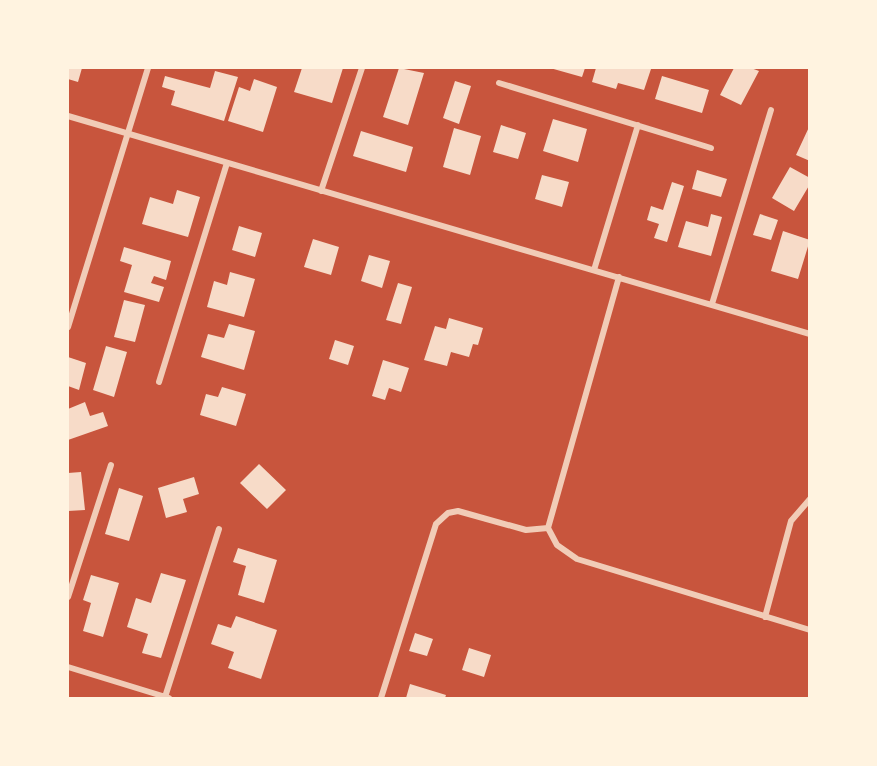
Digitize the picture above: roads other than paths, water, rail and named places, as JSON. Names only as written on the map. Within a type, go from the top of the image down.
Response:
[{"type":"street","points":[[68,327],[148,68]]},
{"type":"street","points":[[321,191],[362,68]]},
{"type":"street","points":[[499,83],[711,148]]},
{"type":"street","points":[[712,304],[771,110]]},
{"type":"street","points":[[68,116],[810,334]]},
{"type":"street","points":[[594,270],[638,125]]},
{"type":"street","points":[[159,382],[227,163]]},
{"type":"street","points":[[619,277],[548,528],[557,545],[577,559],[810,630]]},
{"type":"street","points":[[68,597],[111,465]]},
{"type":"street","points":[[765,617],[791,521],[810,499]]},
{"type":"street","points":[[381,699],[436,524],[448,513],[458,511],[526,530],[548,528]]},
{"type":"street","points":[[68,667],[167,698],[219,529]]}]
